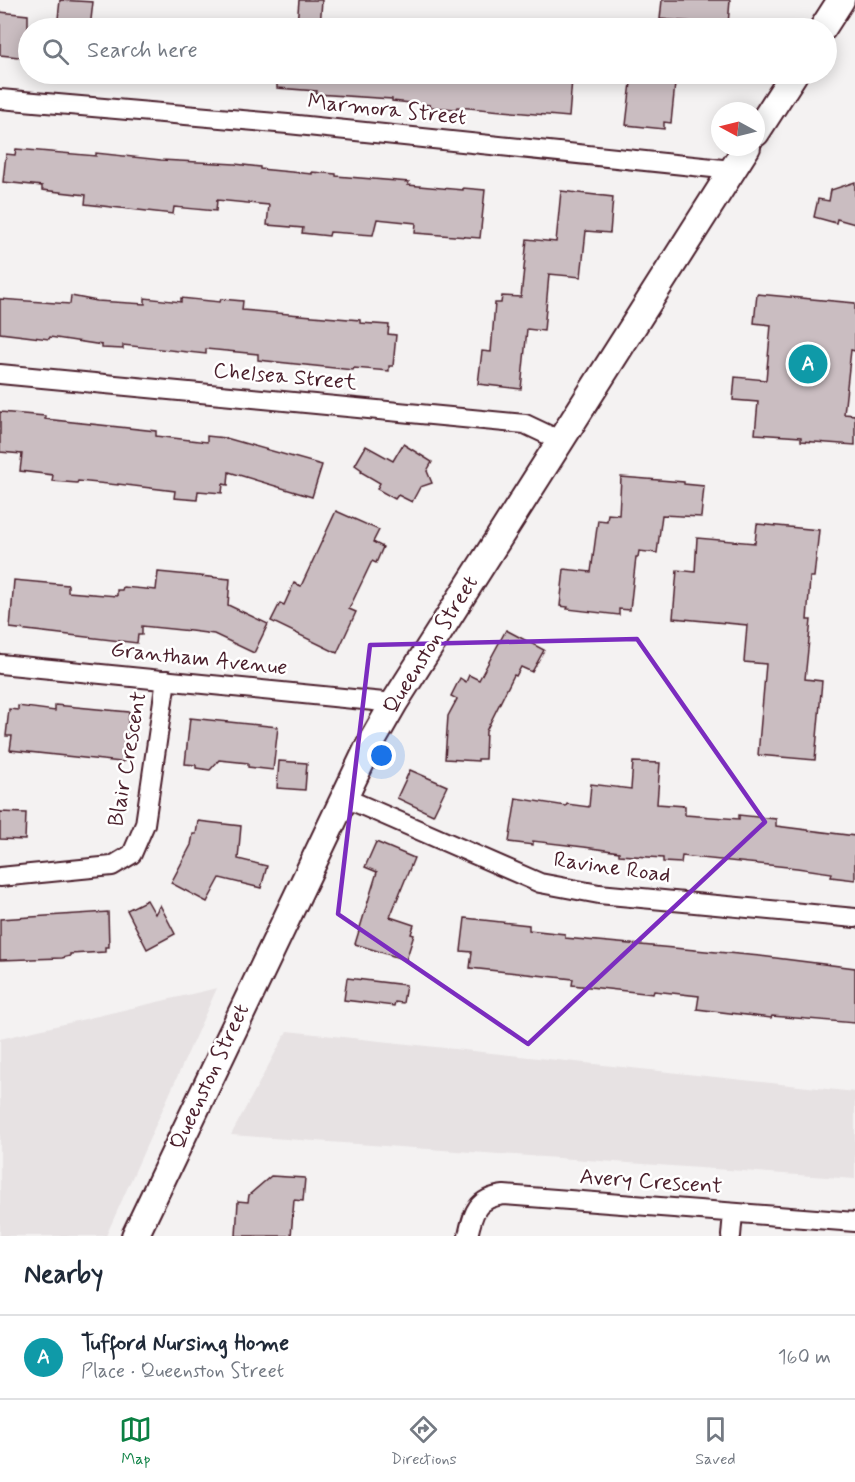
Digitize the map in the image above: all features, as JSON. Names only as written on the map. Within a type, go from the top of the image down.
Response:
[{"type":"main road","points":[[829,18],[841,0]]},
{"type":"main road","points":[[765,118],[787,84]]},
{"type":"main road","name":"Queenston Street","points":[[135,1236],[343,797],[394,703],[741,156]]},
{"type":"street","name":"Marmora Street","points":[[0,99],[288,124],[732,170]]},
{"type":"street","name":"Chelsea Street","points":[[0,374],[525,424],[561,441]]},
{"type":"street","name":"Grantham Avenue","points":[[0,664],[394,703]]},
{"type":"street","name":"Blair Crescent","points":[[0,877],[112,866],[132,854],[145,824],[166,680]]},
{"type":"street","name":"Ravine Road","points":[[343,797],[540,883],[599,894],[855,918]]},
{"type":"street","name":"Avery Crescent","points":[[468,1236],[472,1216],[477,1208],[494,1196],[504,1195],[855,1222]]},
{"type":"street","points":[[731,1236],[733,1213]]},
{"type":"highlighted area","points":[[637,639],[765,822],[528,1044],[338,914],[370,645]]},
{"type":"shaded area","points":[[217,988],[106,1236],[0,1236],[0,1039]]},
{"type":"shaded area","points":[[287,1031],[855,1092],[855,1179],[231,1135]]},
{"type":"building","points":[[60,0],[93,2],[91,18],[58,18]]},
{"type":"building","points":[[299,0],[322,0],[321,18],[298,18]]},
{"type":"building","points":[[662,0],[730,0],[729,18],[660,18]]},
{"type":"building","points":[[0,12],[28,15],[28,18],[18,18],[18,57],[0,55]]},
{"type":"building","points":[[277,84],[572,84],[569,117],[457,107],[456,109],[429,107],[430,105],[392,101],[392,99],[316,94],[317,91],[277,88]]},
{"type":"building","points":[[631,84],[675,84],[671,123],[664,122],[664,129],[626,125]]},
{"type":"building","points":[[16,149],[235,164],[260,167],[260,169],[409,182],[408,185],[485,190],[480,238],[415,233],[416,223],[377,219],[373,235],[330,232],[329,236],[302,233],[303,228],[267,225],[269,205],[217,200],[216,211],[174,207],[173,214],[85,204],[86,195],[42,190],[42,186],[3,182],[6,154],[15,155]]},
{"type":"building","points":[[855,182],[855,224],[837,219],[836,223],[814,217],[818,199],[829,201],[831,190]]},
{"type":"building","points":[[561,191],[613,197],[610,233],[586,231],[581,277],[549,274],[544,331],[527,329],[521,389],[478,384],[482,351],[491,352],[495,303],[501,303],[502,296],[521,297],[527,239],[556,242]]},
{"type":"building","points":[[757,294],[855,303],[855,351],[851,350],[844,414],[855,415],[855,445],[801,441],[801,437],[755,434],[758,402],[733,400],[735,377],[766,380],[771,325],[754,323]]},
{"type":"building","points":[[71,296],[97,301],[145,304],[145,298],[181,302],[181,298],[220,302],[221,299],[243,301],[242,310],[360,320],[360,323],[389,325],[388,334],[396,335],[393,366],[389,366],[389,371],[354,368],[353,370],[258,360],[258,354],[206,349],[206,354],[123,345],[123,349],[102,348],[102,345],[50,337],[49,339],[0,333],[0,299],[70,304]]},
{"type":"building","points":[[0,412],[156,431],[156,436],[207,442],[207,436],[226,438],[322,465],[312,497],[229,472],[228,485],[223,484],[222,493],[198,491],[197,500],[174,498],[175,491],[118,484],[52,481],[53,475],[20,471],[22,454],[0,452]]},
{"type":"building","points":[[403,444],[432,462],[427,471],[432,483],[420,487],[412,502],[398,495],[395,499],[377,489],[380,483],[361,472],[362,470],[355,465],[366,446],[393,461]]},
{"type":"building","points":[[621,477],[684,482],[684,484],[704,486],[701,517],[662,515],[657,553],[639,551],[636,557],[630,610],[619,609],[619,615],[567,609],[568,607],[560,606],[564,569],[591,572],[598,520],[607,521],[608,514],[619,515]]},
{"type":"building","points":[[336,511],[379,530],[373,542],[383,547],[376,563],[372,561],[349,609],[356,612],[337,653],[271,621],[280,603],[284,605],[294,583],[301,586]]},
{"type":"building","points":[[757,524],[819,530],[814,577],[810,577],[807,620],[811,620],[805,679],[822,681],[815,760],[758,755],[766,664],[744,662],[747,625],[673,618],[677,570],[695,572],[697,538],[755,543]]},
{"type":"building","points":[[158,572],[230,579],[228,605],[268,624],[254,653],[214,634],[191,631],[142,626],[142,635],[138,635],[137,643],[10,628],[14,580],[68,585],[68,592],[117,596],[117,590],[122,590],[123,587],[156,590]]},
{"type":"building","points":[[506,630],[544,650],[532,672],[521,667],[516,676],[514,675],[486,731],[485,759],[478,759],[478,761],[445,759],[448,716],[457,699],[451,696],[460,678],[466,682],[469,675],[479,680]]},
{"type":"building","points":[[55,705],[129,712],[125,761],[10,750],[12,736],[6,736],[9,709],[18,710],[18,706],[55,711]]},
{"type":"building","points":[[190,718],[278,727],[273,770],[248,767],[248,763],[219,760],[210,770],[185,764]]},
{"type":"building","points":[[279,761],[307,763],[305,790],[277,788]]},
{"type":"building","points":[[633,762],[660,763],[657,804],[685,806],[685,815],[739,819],[739,815],[776,819],[776,826],[855,836],[855,880],[831,877],[832,873],[797,868],[682,856],[681,863],[663,862],[663,858],[619,855],[619,852],[584,847],[533,841],[533,845],[509,842],[516,798],[566,806],[567,804],[589,807],[591,784],[631,789]]},
{"type":"building","points":[[410,770],[447,786],[433,815],[397,798]]},
{"type":"building","points":[[0,812],[26,813],[25,840],[0,839]]},
{"type":"building","points":[[198,821],[241,826],[238,859],[267,866],[261,888],[220,878],[207,902],[171,883],[191,845],[193,834],[196,834]]},
{"type":"building","points":[[376,842],[414,858],[390,917],[414,925],[411,934],[414,935],[406,960],[355,944],[377,872],[365,867]]},
{"type":"building","points":[[147,900],[155,914],[160,905],[175,934],[147,949],[127,910]]},
{"type":"building","points":[[108,912],[109,947],[105,947],[105,952],[70,954],[62,958],[0,960],[0,919]]},
{"type":"building","points":[[465,918],[529,925],[529,930],[565,934],[565,938],[760,956],[855,968],[855,1023],[772,1016],[771,1018],[697,1009],[699,996],[654,991],[653,994],[572,985],[573,979],[470,968],[472,952],[461,951]]},
{"type":"building","points":[[347,978],[406,985],[403,1003],[395,1002],[394,1006],[344,1000]]},
{"type":"building","points":[[271,1176],[305,1178],[303,1201],[294,1200],[291,1236],[236,1236],[238,1201],[248,1202],[249,1195]]},
{"type":"place","name":"Tufford Nursing Home","points":[[808,364]]}]
